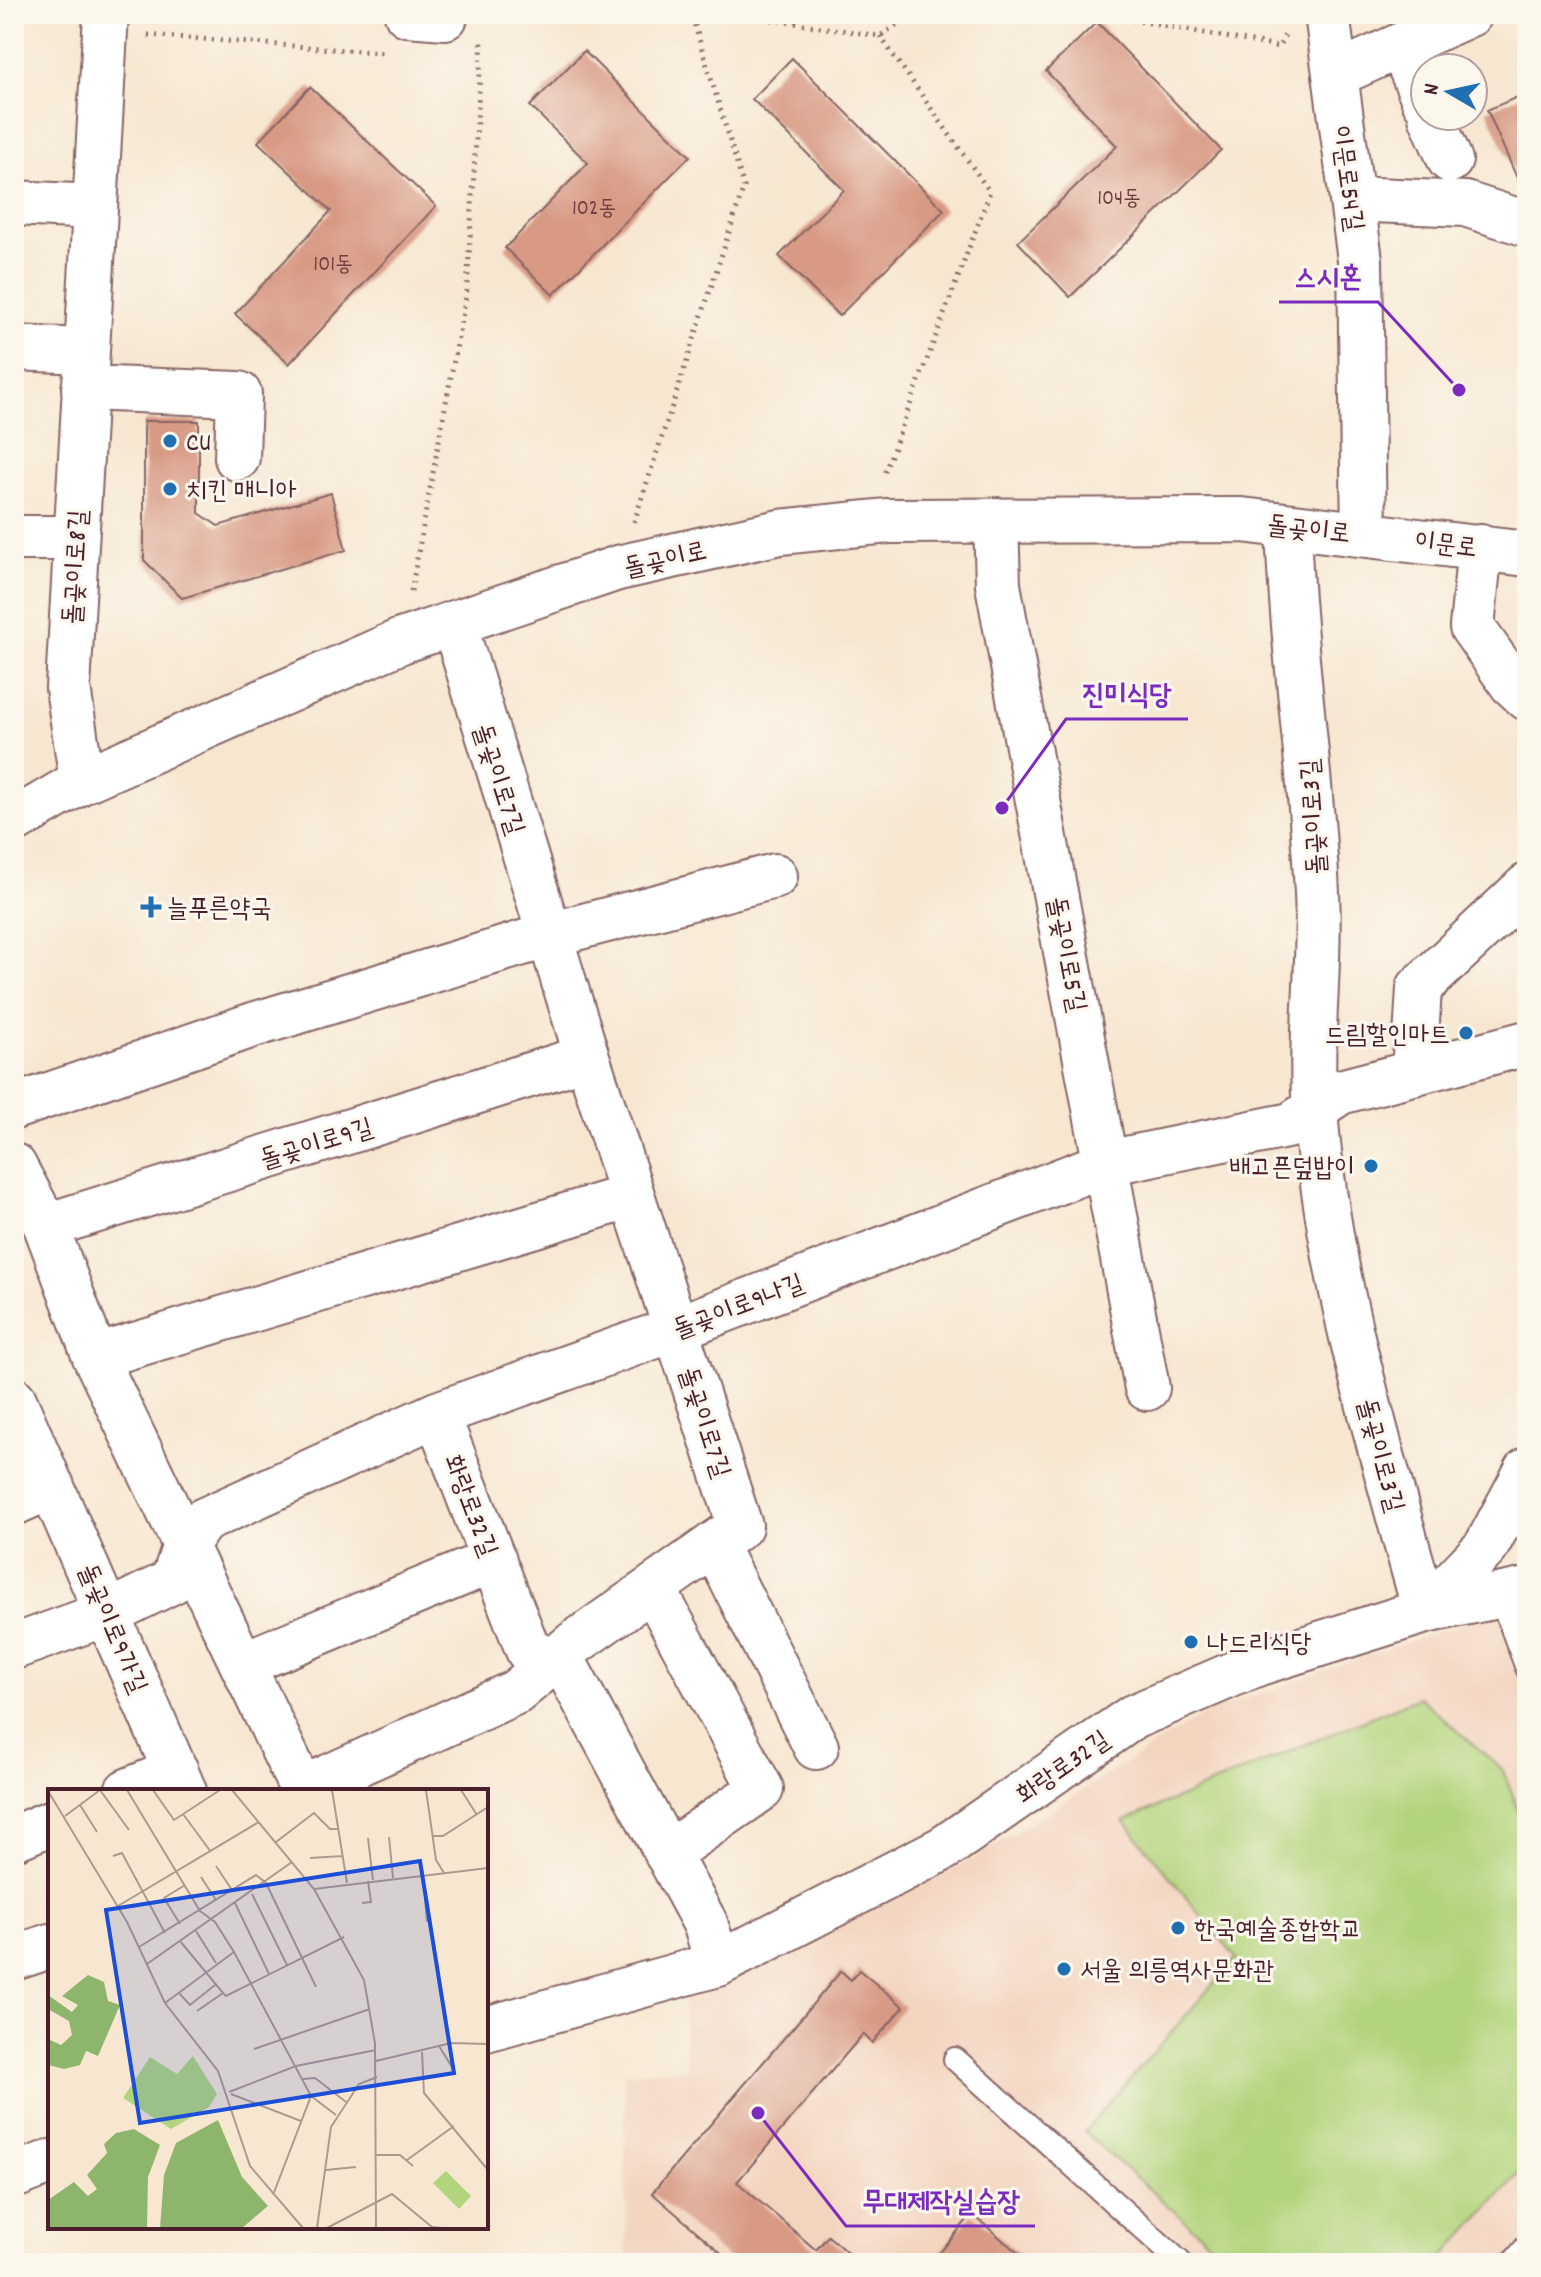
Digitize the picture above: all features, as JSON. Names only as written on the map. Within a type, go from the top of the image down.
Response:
[{"type":"street","points":[[1335,75],[1470,14]]},
{"type":"street","name":"이문로54길","points":[[1308,20],[1335,75],[1360,260],[1364,534]]},
{"type":"street","name":"돌곶이로8길","points":[[82,781],[68,688],[105,23]]},
{"type":"street","points":[[1401,45],[1409,64]]},
{"type":"street","points":[[1438,132],[1450,160]]},
{"type":"street","points":[[1352,199],[1465,204],[1527,224]]},
{"type":"street","points":[[14,203],[95,207]]},
{"type":"street","points":[[14,348],[85,370],[239,394],[237,458]]},
{"type":"street","name":"돌곶이로5길","points":[[996,520],[998,585],[1147,1388]]},
{"type":"street","name":"돌곶이로","points":[[14,821],[82,781],[401,641],[618,568],[780,532],[866,523],[1242,520],[1364,534]]},
{"type":"street","name":"돌곶이로3길","points":[[1288,526],[1290,596],[1318,896],[1314,1109],[1330,1221],[1365,1392],[1425,1611]]},
{"type":"street","name":"이문로","points":[[1364,534],[1527,554]]},
{"type":"street","points":[[14,538],[74,538]]},
{"type":"street","points":[[1480,547],[1472,627],[1512,684],[1527,698]]},
{"type":"street","name":"돌곶이로7길","points":[[454,623],[587,1057],[740,1526],[714,1544]]},
{"type":"street","points":[[14,1107],[253,1025],[549,935],[775,876]]},
{"type":"street","points":[[1414,1073],[1419,988],[1527,886]]},
{"type":"street","points":[[1314,1109],[1340,1092],[1527,1043]]},
{"type":"street","name":"돌곶이로9길","points":[[46,1226],[587,1057]]},
{"type":"street","name":"돌곶이로9나길","points":[[14,1647],[108,1613],[173,1581],[184,1548],[202,1521],[437,1414],[675,1329],[1107,1163],[1291,1125],[1314,1109]]},
{"type":"street","points":[[14,1166],[46,1226],[95,1357],[184,1548],[303,1789]]},
{"type":"street","points":[[95,1357],[632,1196]]},
{"type":"street","name":"돌곶이로9가길","points":[[14,1400],[33,1495],[108,1613],[180,1781],[138,1789]]},
{"type":"street","name":"화랑로32길","points":[[437,1414],[528,1650],[569,1672],[705,1923],[718,1964]]},
{"type":"street","name":"화랑로32길","points":[[1425,1611],[1486,1547],[1527,1470]]},
{"type":"street","points":[[305,1789],[516,1692],[714,1544],[816,1747]]},
{"type":"street","points":[[243,1664],[494,1560]]},
{"type":"street","points":[[653,1588],[761,1789],[667,1854]]},
{"type":"street","name":"화랑로32길","points":[[488,2028],[718,1964],[944,1848],[1133,1717],[1259,1663],[1425,1611],[1513,1592]]},
{"type":"street","points":[[14,1838],[48,1824]]},
{"type":"street","points":[[14,1958],[48,1947]]},
{"type":"street","points":[[14,2176],[48,2163]]},
{"type":"lane","name":"화랑로32길","points":[[1513,1592],[1527,1668]]},
{"type":"lane","points":[[955,2059],[1181,2263]]},
{"type":"lane","points":[[1513,2263],[1527,2246]]},
{"type":"path","points":[[599,14],[603,20],[734,14],[880,36],[912,14]]},
{"type":"path","points":[[1101,14],[1279,47],[1308,20]]},
{"type":"path","points":[[618,568],[744,187],[692,16]]},
{"type":"path","points":[[105,23],[433,30],[467,290],[401,641]]},
{"type":"path","points":[[866,523],[990,192],[880,36]]},
{"type":"shaded area","name":"한국예술종합학교","points":[[1527,1610],[1527,2263],[627,2263],[624,2073],[686,2068],[683,1999],[976,1857],[1209,1711],[1441,1630],[1493,1614]]},
{"type":"green space","points":[[1419,1697],[1503,1770],[1527,1832],[1527,2165],[1438,2263],[1233,2263],[1084,2132],[1236,1958],[1124,1821]]},
{"type":"building","points":[[1097,22],[1221,150],[1070,297],[1018,242],[1117,146],[1046,71]]},
{"type":"building","points":[[584,51],[690,156],[553,295],[505,248],[588,163],[530,106]]},
{"type":"building","points":[[792,58],[944,210],[839,316],[779,256],[844,190],[752,99]]},
{"type":"building","points":[[310,87],[436,206],[289,364],[235,314],[331,211],[258,142]]},
{"type":"building","points":[[1527,93],[1527,185],[1521,187],[1489,109]]},
{"type":"building","points":[[144,421],[199,421],[199,513],[218,526],[331,493],[346,550],[182,598],[144,560]]},
{"type":"building","points":[[859,1970],[904,2007],[872,2043],[863,2034],[737,2182],[816,2250],[828,2236],[859,2263],[733,2263],[652,2193],[841,1971],[851,1980]]},
{"type":"building","points":[[972,2214],[1030,2263],[931,2263]]},
{"type":"place","name":"스시혼","points":[[1459,390]]},
{"type":"place","name":"CU","points":[[170,441]]},
{"type":"place","name":"치킨 매니아","points":[[170,489]]},
{"type":"place","name":"진미식당","points":[[1002,808]]},
{"type":"place","name":"늘푸른약국","points":[[151,907]]},
{"type":"place","name":"드림할인마트","points":[[1466,1033]]},
{"type":"place","name":"배고픈덮밥이","points":[[1371,1166]]},
{"type":"place","name":"나드리식당","points":[[1191,1642]]},
{"type":"place","name":"한국예술종합학교","points":[[1178,1928]]},
{"type":"place","name":"서울 의릉역사문화관","points":[[1064,1969]]},
{"type":"place","name":"무대제작실습장","points":[[758,2113]]}]
